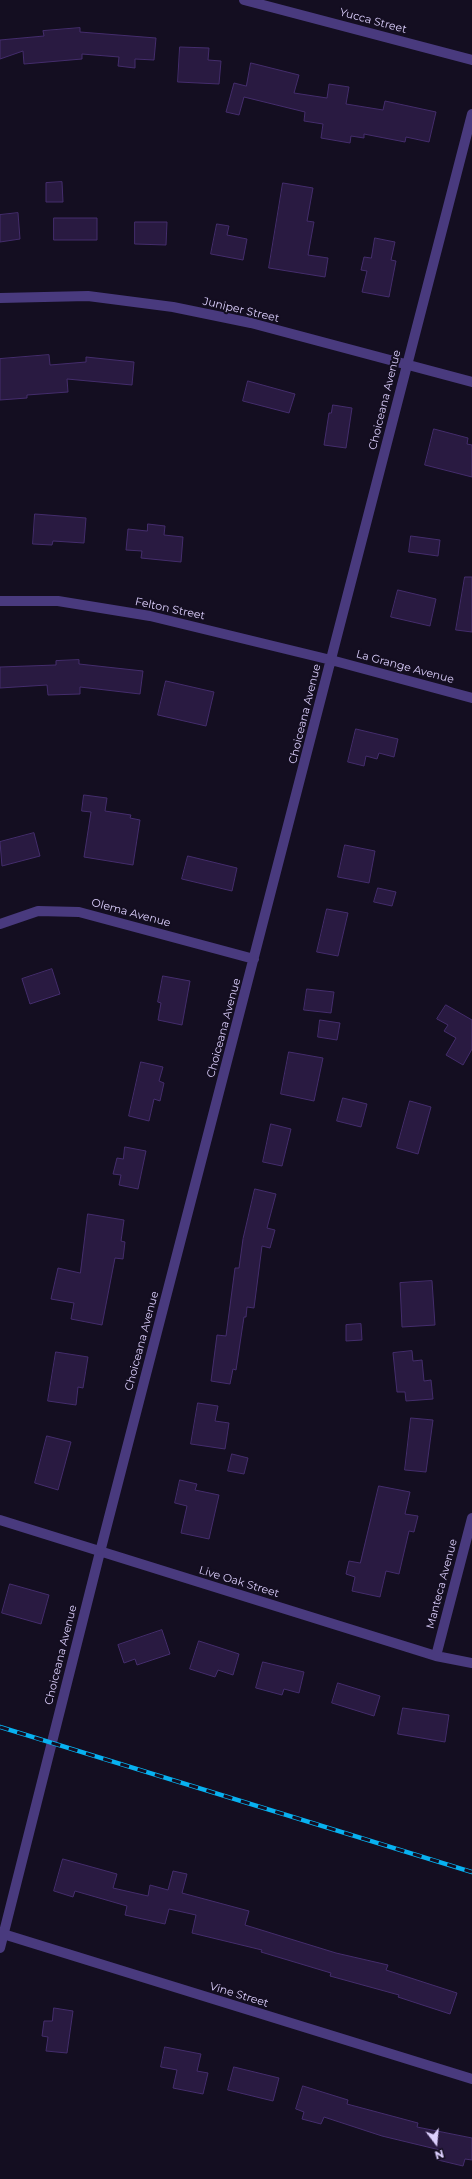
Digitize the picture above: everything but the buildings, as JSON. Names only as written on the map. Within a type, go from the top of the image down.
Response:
[{"type":"street","name":"Yucca Street","points":[[244,0],[472,60]]},
{"type":"street","name":"Choiceana Avenue","points":[[0,1948],[2,1934],[100,1552],[472,114]]},
{"type":"street","name":"Juniper Street","points":[[0,298],[88,296],[173,308],[251,323],[406,366],[472,382]]},
{"type":"street","name":"Felton Street","points":[[0,602],[58,601],[150,616],[331,660]]},
{"type":"street","name":"La Grange Avenue","points":[[331,660],[472,698]]},
{"type":"street","name":"Olema Avenue","points":[[0,924],[38,911],[79,912],[254,959]]},
{"type":"street","name":"Manteca Avenue","points":[[436,1656],[472,1518]]},
{"type":"street","name":"Live Oak Street","points":[[0,1520],[436,1656],[472,1663]]},
{"type":"street","name":"Vine Street","points":[[2,1934],[472,2079]]},
{"type":"railway","points":[[0,1727],[472,1872]]}]
